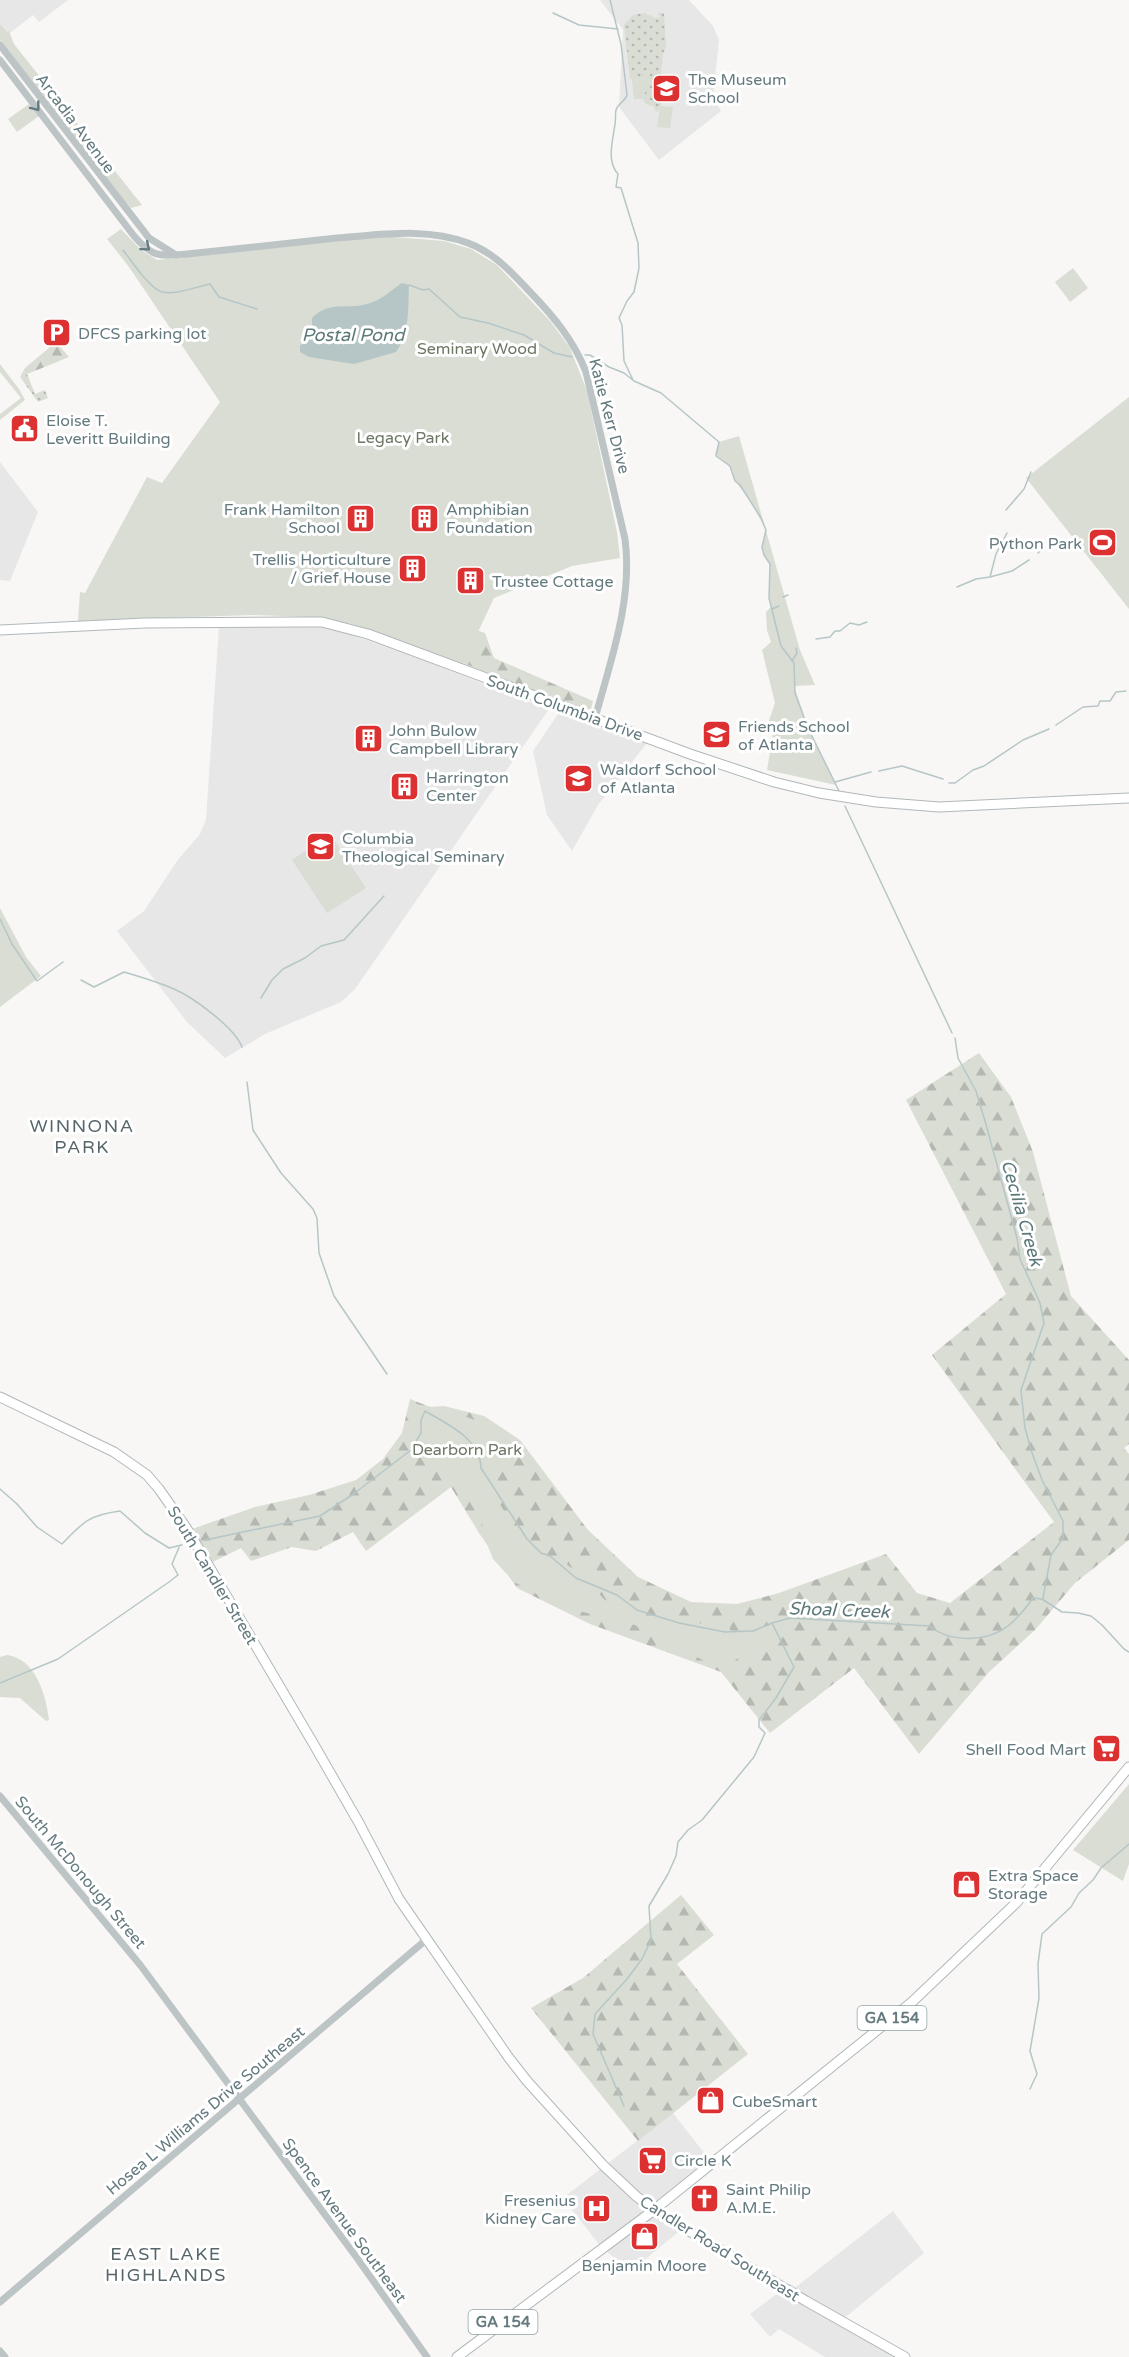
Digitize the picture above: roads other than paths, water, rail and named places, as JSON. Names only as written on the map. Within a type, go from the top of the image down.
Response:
[{"type":"main road","name":"South Columbia Drive","points":[[0,630],[145,623],[322,622],[368,634],[690,754],[774,782],[819,794],[900,805],[939,807],[1129,798]]},
{"type":"main road","name":"South Candler Street","points":[[0,1397],[114,1452],[147,1475],[159,1489],[194,1540],[359,1823],[399,1899],[428,1939]]},
{"type":"main road","name":"GA 154","points":[[457,2357],[654,2210],[912,2002],[1016,1903],[1129,1767]]},
{"type":"main road","name":"Candler Road Southeast","points":[[428,1939],[509,2058],[603,2165],[636,2196],[654,2210],[815,2307],[905,2357]]},
{"type":"street","name":"Arcadia Avenue","points":[[0,45],[131,217],[149,238],[176,255]]},
{"type":"street","name":"Arcadia Avenue","points":[[0,60],[124,222]]},
{"type":"street","name":"Katie Kerr Drive","points":[[124,222],[138,241],[159,256],[392,234],[441,235],[468,243],[490,254],[500,261],[541,303],[569,338],[586,372],[625,539],[628,561],[626,593],[595,718]]},
{"type":"street","name":"South McDonough Street","points":[[0,1796],[141,1966],[239,2100]]},
{"type":"street","name":"Hosea L Williams Drive Southeast","points":[[0,2302],[428,1939]]},
{"type":"street","name":"Spence Avenue Southeast","points":[[239,2100],[351,2249],[428,2357]]},
{"type":"street","points":[[0,2351],[5,2357]]},
{"type":"water","name":"Postal Pond","points":[[402,283],[409,285],[407,320],[404,337],[396,352],[354,364],[309,357],[300,352],[303,337],[310,335],[312,331],[312,318],[319,312],[333,307],[370,303],[383,297]]},
{"type":"waterway","points":[[610,0],[621,44],[627,95],[616,110],[611,157],[618,174],[616,187],[621,188],[638,243],[639,268],[634,292],[619,318],[622,325],[624,361],[633,380]]},
{"type":"waterway","points":[[553,13],[579,25],[618,29]]},
{"type":"waterway","points":[[123,250],[146,280],[162,292],[180,292],[210,284],[219,297],[257,309]]},
{"type":"waterway","name":"Cecilia Creek","points":[[409,285],[423,290],[429,289],[460,317],[488,323],[524,335],[554,353],[572,357]]},
{"type":"waterway","name":"Cecilia Creek","points":[[585,355],[590,355],[624,373],[634,381],[661,393],[719,442],[716,456],[730,466],[735,481],[761,518],[766,530],[762,547],[770,564],[769,598],[781,646],[794,663],[795,693],[808,728],[839,791]]},
{"type":"waterway","points":[[1006,510],[1024,489],[1031,472]]},
{"type":"waterway","points":[[957,587],[976,579],[990,577],[996,554],[1007,533]]},
{"type":"waterway","points":[[1038,553],[1045,547]]},
{"type":"waterway","points":[[990,577],[1012,571],[1029,560]]},
{"type":"waterway","points":[[783,597],[788,595]]},
{"type":"waterway","points":[[772,609],[779,606]]},
{"type":"waterway","points":[[816,639],[830,637],[835,631],[840,631],[850,623],[859,625],[867,622]]},
{"type":"waterway","points":[[792,661],[797,653],[796,648]]},
{"type":"waterway","points":[[1056,725],[1083,707],[1098,706],[1100,701],[1110,701],[1116,692],[1126,691]]},
{"type":"waterway","points":[[949,783],[955,783],[1023,740],[1049,729]]},
{"type":"waterway","points":[[879,771],[902,766],[943,779]]},
{"type":"waterway","points":[[835,782],[871,772]]},
{"type":"waterway","name":"Cecilia Creek","points":[[845,806],[952,1033]]},
{"type":"waterway","points":[[261,998],[272,980],[283,969],[305,958],[321,946],[344,940],[384,896]]},
{"type":"waterway","name":"Shoal Creek","points":[[0,919],[12,944],[37,981],[63,962]]},
{"type":"waterway","name":"Shoal Creek","points":[[81,980],[94,987],[124,972],[168,986],[192,999],[222,1022],[238,1039],[242,1047]]},
{"type":"waterway","name":"Cecilia Creek","points":[[955,1038],[958,1058],[976,1091],[1017,1238],[1020,1259],[1040,1303],[1044,1323],[1021,1390],[1025,1428],[1031,1450],[1042,1480],[1063,1521],[1063,1538],[1051,1555],[1043,1598]]},
{"type":"waterway","name":"Shoal Creek","points":[[247,1082],[253,1130],[281,1173],[313,1209],[317,1218],[319,1253],[334,1296],[387,1374]]},
{"type":"waterway","name":"Shoal Creek","points":[[205,1540],[320,1516],[411,1450],[421,1433],[421,1420],[425,1411],[469,1440],[479,1457],[481,1468],[527,1539],[541,1553],[550,1556],[576,1578],[617,1595],[637,1610],[679,1623],[725,1632],[753,1631],[790,1618],[930,1626],[938,1632],[958,1638],[979,1638],[1008,1626],[1033,1598],[1042,1599],[1062,1612],[1091,1616],[1129,1652]]},
{"type":"waterway","points":[[0,1489],[37,1527],[62,1544],[94,1517],[120,1511],[145,1533],[169,1548],[182,1545]]},
{"type":"waterway","points":[[0,1683],[58,1659],[169,1582],[178,1575],[172,1564],[180,1545]]},
{"type":"waterway","points":[[624,2106],[593,2034],[595,2014],[642,1959],[651,1940],[649,1906],[668,1874],[676,1856],[678,1842],[688,1830],[702,1820],[754,1757],[765,1733],[759,1727],[759,1720],[776,1698],[794,1667],[772,1623]]},
{"type":"waterway","points":[[1030,2089],[1037,2074],[1030,2051],[1039,1998],[1038,1964],[1042,1934],[1071,1907],[1079,1893],[1093,1880],[1101,1868],[1129,1844]]},
{"type":"place","name":"The Museum School","points":[[667,88]]},
{"type":"place","name":"DFCS parking lot","points":[[57,333]]},
{"type":"place","name":"Eloise T. Leveritt Building","points":[[25,429]]},
{"type":"place","name":"Frank Hamilton School","points":[[361,518]]},
{"type":"place","name":"Amphibian Foundation","points":[[425,518]]},
{"type":"place","name":"Python Park","points":[[1103,543]]},
{"type":"place","name":"Trellis Horticulture / Grief House","points":[[412,568]]},
{"type":"place","name":"Trustee Cottage","points":[[471,581]]},
{"type":"place","name":"Friends School of Atlanta","points":[[717,735]]},
{"type":"place","name":"John Bulow Campbell Library","points":[[368,739]]},
{"type":"place","name":"Waldorf School of Atlanta","points":[[579,778]]},
{"type":"place","name":"Harrington Center","points":[[405,786]]},
{"type":"place","name":"Columbia Theological Seminary","points":[[321,847]]},
{"type":"place","name":"Shell Food Mart","points":[[1107,1749]]},
{"type":"place","name":"Extra Space Storage","points":[[967,1884]]},
{"type":"place","name":"CubeSmart","points":[[711,2101]]},
{"type":"place","name":"Circle K","points":[[653,2160]]},
{"type":"place","name":"Saint Philip A.M.E.","points":[[705,2198]]},
{"type":"place","name":"Fresenius Kidney Care","points":[[597,2209]]},
{"type":"place","name":"Benjamin Moore","points":[[644,2237]]},
{"type":"district","name":"WINNONA PARK","points":[[82,1136]]},
{"type":"district","name":"EAST LAKE HIGHLANDS","points":[[166,2264]]},
{"type":"park label","name":"Seminary Wood","points":[[477,348]]},
{"type":"park label","name":"Legacy Park","points":[[403,437]]},
{"type":"park label","name":"Dearborn Park","points":[[467,1449]]}]
